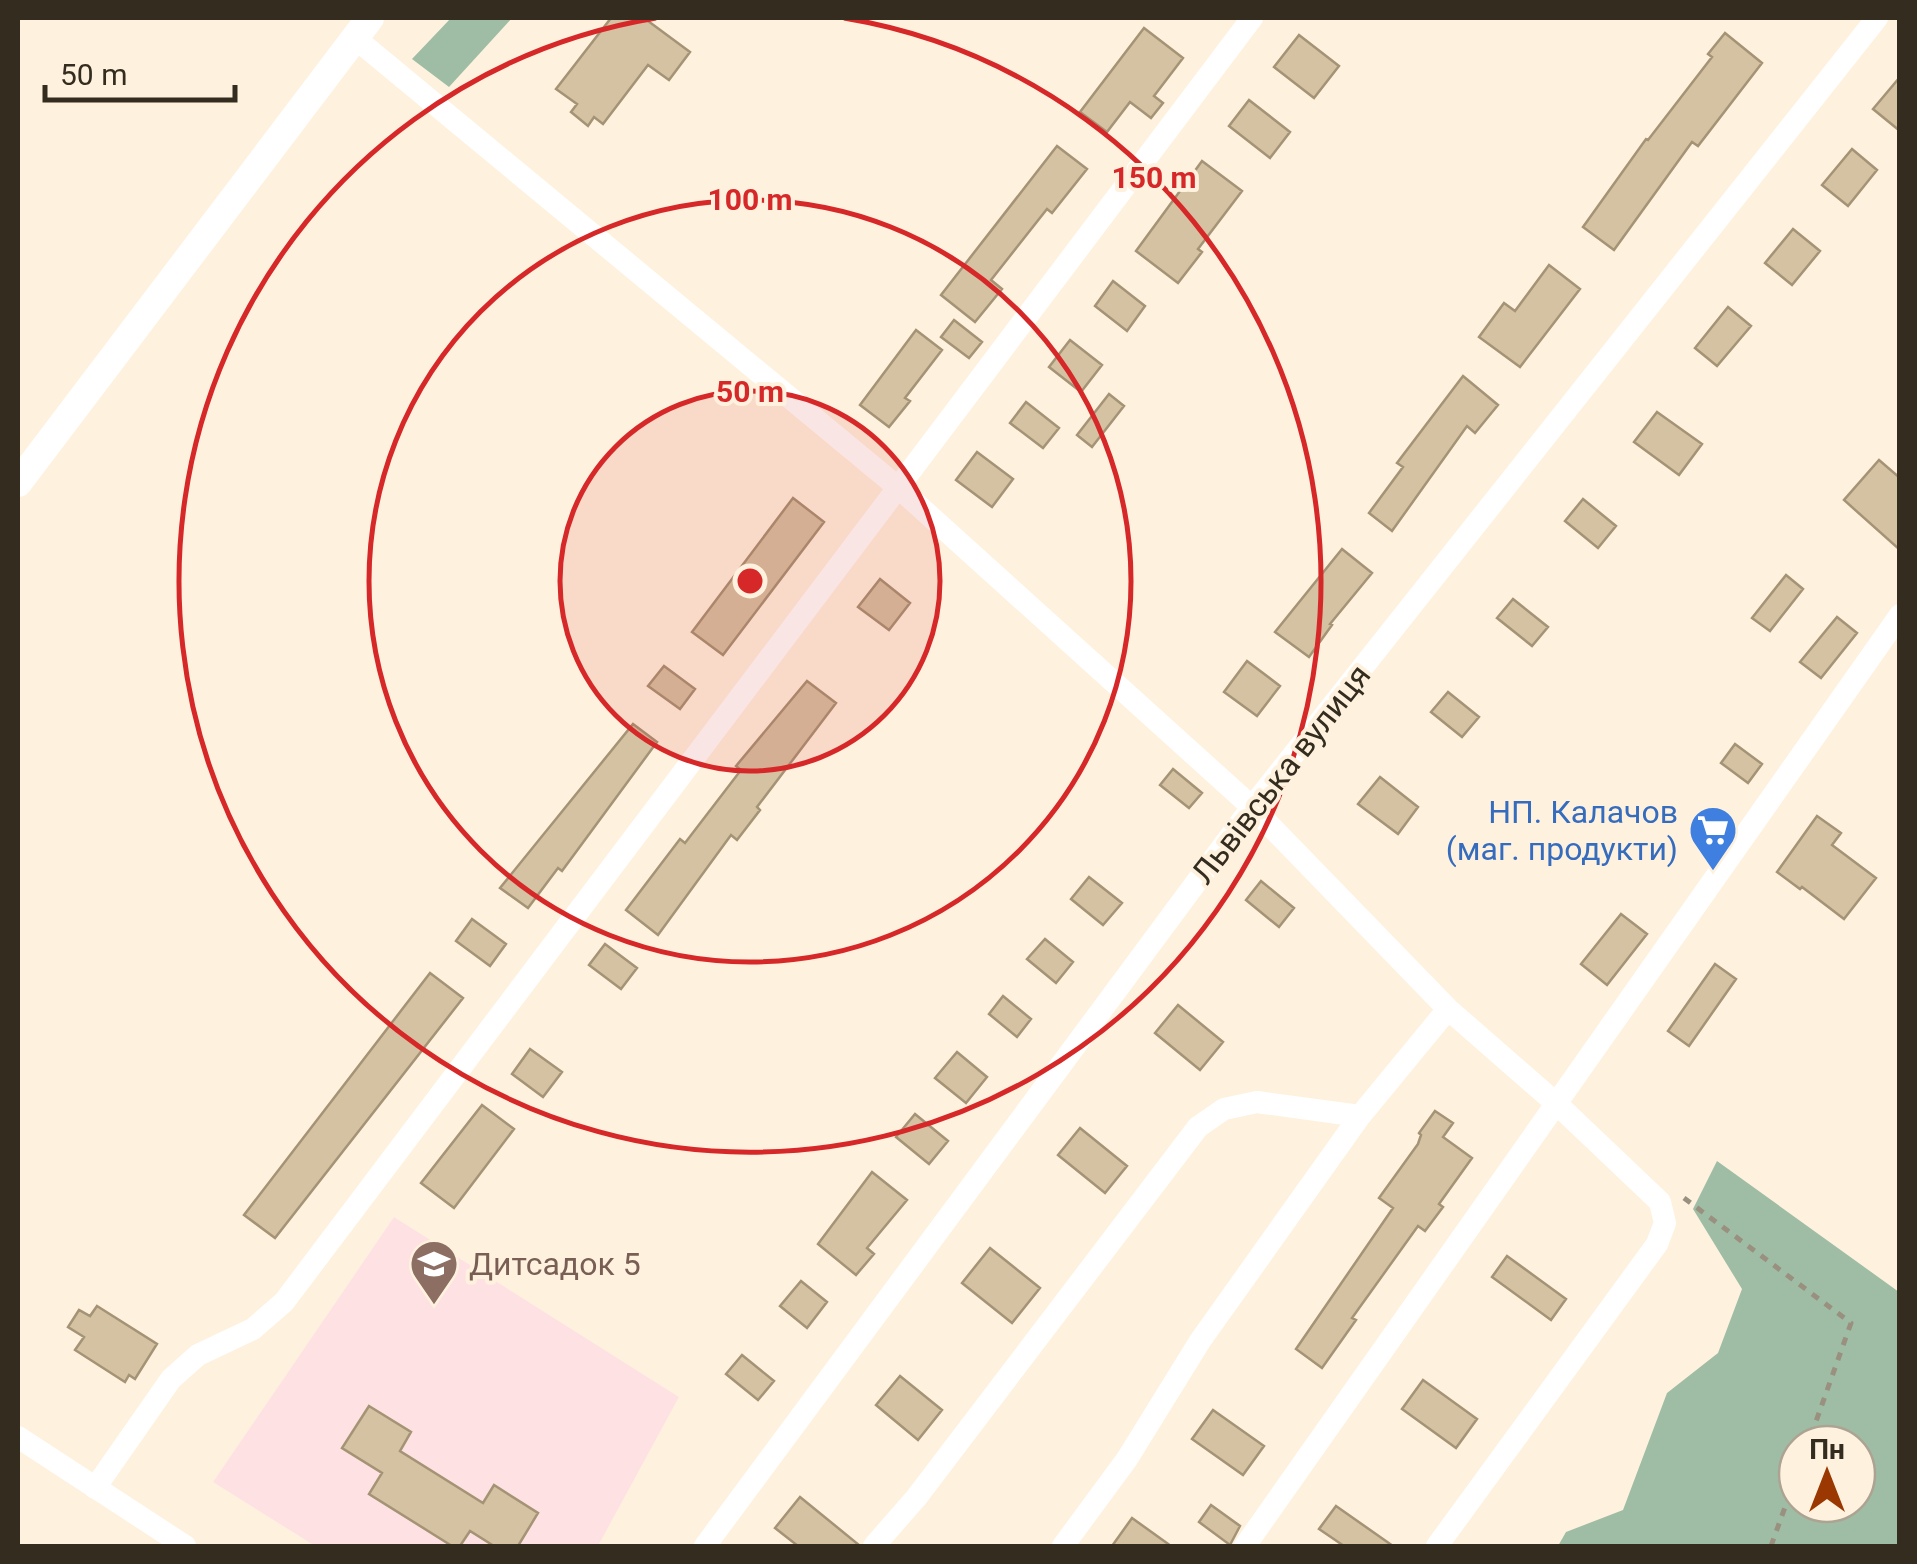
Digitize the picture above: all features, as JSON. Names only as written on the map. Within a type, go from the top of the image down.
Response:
[{"type":"street","points":[[95,1488],[172,1379],[198,1354],[253,1329],[284,1302],[1252,18]]},
{"type":"street","name":"Львівська вулиця","points":[[705,1546],[1252,807],[1877,18]]},
{"type":"street","points":[[18,482],[363,28],[900,489],[1252,807],[1448,1009],[1558,1105],[1660,1202],[1665,1223],[1658,1244],[1438,1546]]},
{"type":"street","points":[[1245,1546],[1900,615]]},
{"type":"street","points":[[1063,1546],[1128,1459],[1200,1340],[1360,1116],[1448,1009]]},
{"type":"street","points":[[874,1546],[916,1498],[1198,1127],[1224,1109],[1257,1102],[1360,1116]]},
{"type":"street","points":[[18,1437],[184,1546]]},
{"type":"path","points":[[1682,1197],[1851,1323],[1815,1424]]},
{"type":"shaded area","name":"Дитсадок 5","points":[[394,1217],[679,1397],[598,1546],[315,1546],[213,1482]]},
{"type":"green space","points":[[451,18],[512,18],[449,87],[412,59]]},
{"type":"green space","points":[[1717,1161],[1899,1292],[1899,1546],[1558,1546],[1566,1532],[1623,1510],[1667,1393],[1718,1353],[1742,1289],[1693,1209]]},
{"type":"building","points":[[611,18],[644,18],[690,52],[669,80],[648,65],[603,124],[594,117],[588,126],[571,112],[577,104],[556,89]]},
{"type":"building","points":[[1144,28],[1183,58],[1154,96],[1163,103],[1151,118],[1130,102],[1107,132],[1080,112]]},
{"type":"building","points":[[1725,33],[1762,63],[1698,146],[1692,142],[1614,250],[1583,227],[1646,139],[1712,57],[1708,54]]},
{"type":"building","points":[[1299,35],[1339,66],[1314,98],[1274,67]]},
{"type":"building","points":[[1900,77],[1900,131],[1873,109]]},
{"type":"building","points":[[1249,100],[1290,132],[1270,158],[1229,126]]},
{"type":"building","points":[[1057,146],[1087,169],[1052,213],[1047,209],[991,280],[1002,289],[975,322],[941,295]]},
{"type":"building","points":[[1852,149],[1877,170],[1848,206],[1822,185]]},
{"type":"building","points":[[1202,161],[1242,191],[1178,283],[1136,251]]},
{"type":"building","points":[[1793,229],[1820,251],[1792,285],[1765,263]]},
{"type":"building","points":[[1549,265],[1580,289],[1520,367],[1479,337],[1504,303],[1515,311]]},
{"type":"building","points":[[1113,281],[1145,306],[1127,331],[1095,306]]},
{"type":"building","points":[[1728,307],[1751,326],[1717,366],[1695,348]]},
{"type":"building","points":[[954,320],[982,342],[969,358],[941,337]]},
{"type":"building","points":[[916,330],[942,350],[905,398],[910,401],[889,427],[860,405]]},
{"type":"building","points":[[1070,340],[1102,365],[1081,392],[1049,367]]},
{"type":"building","points":[[1463,376],[1498,405],[1475,433],[1467,426],[1392,531],[1369,513],[1403,467],[1397,463]]},
{"type":"building","points":[[1109,394],[1124,406],[1092,447],[1077,435]]},
{"type":"building","points":[[1026,402],[1059,428],[1043,448],[1010,423]]},
{"type":"building","points":[[1657,412],[1702,444],[1679,475],[1634,442]]},
{"type":"building","points":[[977,452],[1013,479],[992,507],[956,480]]},
{"type":"building","points":[[1879,460],[1900,478],[1900,550],[1844,500]]},
{"type":"building","points":[[793,498],[824,522],[723,655],[692,632]]},
{"type":"building","points":[[1583,499],[1616,526],[1598,548],[1565,521]]},
{"type":"building","points":[[1342,549],[1372,573],[1309,657],[1275,632]]},
{"type":"building","points":[[1786,575],[1803,589],[1770,631],[1752,618]]},
{"type":"building","points":[[880,579],[910,603],[889,630],[858,607]]},
{"type":"building","points":[[1513,599],[1548,627],[1532,646],[1497,618]]},
{"type":"building","points":[[1837,617],[1857,633],[1821,678],[1800,662]]},
{"type":"building","points":[[1247,661],[1280,686],[1257,716],[1224,692]]},
{"type":"building","points":[[664,666],[695,689],[680,709],[648,686]]},
{"type":"building","points":[[807,681],[836,703],[757,807],[760,810],[737,840],[731,835],[658,935],[626,910],[680,839],[685,843],[741,770],[736,766]]},
{"type":"building","points":[[1448,692],[1479,717],[1462,737],[1431,712]]},
{"type":"building","points":[[633,724],[657,742],[562,871],[558,868],[528,908],[500,888]]},
{"type":"building","points":[[1735,744],[1762,764],[1748,783],[1721,763]]},
{"type":"building","points":[[1173,769],[1202,793],[1189,808],[1160,785]]},
{"type":"building","points":[[1380,777],[1418,807],[1398,834],[1358,804]]},
{"type":"building","points":[[1817,816],[1841,833],[1832,845],[1876,878],[1844,919],[1777,872]]},
{"type":"building","points":[[1089,877],[1122,903],[1103,925],[1071,899]]},
{"type":"building","points":[[1261,881],[1294,908],[1279,927],[1246,900]]},
{"type":"building","points":[[1621,914],[1647,934],[1607,985],[1581,964]]},
{"type":"building","points":[[472,919],[506,944],[490,966],[456,941]]},
{"type":"building","points":[[1045,939],[1073,962],[1056,983],[1027,959]]},
{"type":"building","points":[[605,944],[637,968],[621,989],[589,965]]},
{"type":"building","points":[[1715,964],[1736,979],[1689,1046],[1668,1031]]},
{"type":"building","points":[[430,973],[463,998],[275,1238],[244,1215]]},
{"type":"building","points":[[1003,996],[1031,1019],[1017,1037],[989,1014]]},
{"type":"building","points":[[1178,1005],[1223,1042],[1200,1070],[1155,1033]]},
{"type":"building","points":[[530,1049],[562,1072],[543,1097],[512,1074]]},
{"type":"building","points":[[957,1052],[987,1077],[966,1103],[935,1078]]},
{"type":"building","points":[[482,1105],[514,1129],[454,1208],[421,1183]]},
{"type":"building","points":[[1435,1111],[1453,1123],[1443,1137],[1472,1158],[1439,1204],[1443,1207],[1425,1231],[1418,1226],[1352,1318],[1356,1320],[1322,1368],[1296,1349],[1393,1208],[1379,1198],[1418,1144],[1419,1133]]},
{"type":"building","points":[[915,1114],[948,1141],[929,1164],[896,1137]]},
{"type":"building","points":[[1080,1128],[1127,1166],[1105,1193],[1058,1155]]},
{"type":"building","points":[[872,1172],[907,1200],[867,1248],[874,1254],[856,1275],[818,1244]]},
{"type":"building","points":[[990,1248],[1040,1288],[1012,1323],[962,1283]]},
{"type":"building","points":[[1507,1256],[1566,1299],[1551,1320],[1492,1277]]},
{"type":"building","points":[[801,1281],[827,1302],[807,1328],[780,1306]]},
{"type":"building","points":[[97,1306],[157,1344],[135,1379],[129,1375],[125,1382],[75,1350],[84,1337],[68,1327],[79,1310],[90,1316]]},
{"type":"building","points":[[742,1355],[774,1381],[758,1400],[726,1374]]},
{"type":"building","points":[[900,1376],[942,1410],[918,1440],[876,1405]]},
{"type":"building","points":[[1423,1380],[1477,1419],[1456,1448],[1402,1409]]},
{"type":"building","points":[[369,1406],[411,1432],[400,1451],[483,1503],[494,1485],[538,1513],[518,1546],[494,1546],[470,1531],[460,1546],[452,1546],[369,1494],[382,1473],[342,1448]]},
{"type":"building","points":[[1213,1410],[1264,1446],[1243,1475],[1192,1439]]},
{"type":"building","points":[[800,1497],[859,1546],[798,1546],[775,1528]]},
{"type":"building","points":[[1211,1505],[1240,1526],[1230,1545],[1199,1522]]},
{"type":"building","points":[[1336,1506],[1393,1546],[1344,1546],[1319,1529]]},
{"type":"building","points":[[1132,1518],[1171,1546],[1112,1546]]},
{"type":"place","name":"НП. Калачов (маг. продукти)","points":[[1713,872]]},
{"type":"place","name":"Дитсадок 5","points":[[434,1306]]}]
